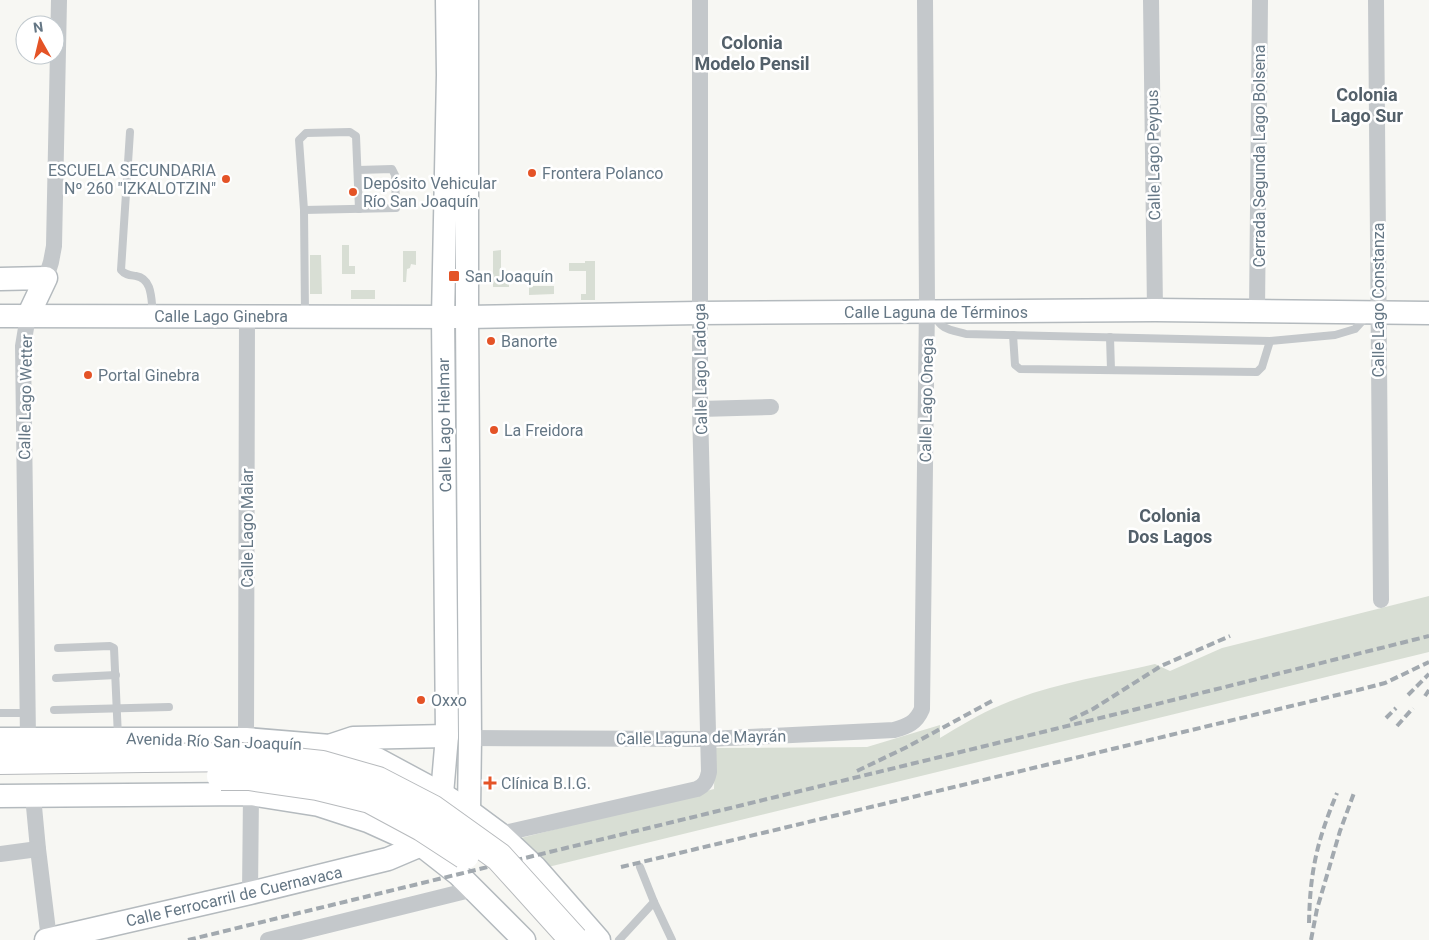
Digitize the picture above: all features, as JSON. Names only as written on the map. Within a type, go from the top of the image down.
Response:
[{"type":"highway","name":"Avenida Río San Joaquín","points":[[0,778],[248,757],[322,765],[378,781],[432,809],[499,857],[574,940]]},
{"type":"highway","name":"Avenida Río San Joaquín","points":[[0,760],[145,767],[249,776],[317,786],[370,799],[422,826],[481,866],[551,940]]},
{"type":"street","name":"Calle Lago Wetter","points":[[28,739],[23,346],[28,316],[46,278],[54,246],[59,0]]},
{"type":"street","name":"Calle Lago Hielmar","points":[[421,845],[432,823],[442,794],[447,736],[443,317],[448,75],[447,0]]},
{"type":"street","name":"Calle Lago Hielmar","points":[[467,0],[469,811]]},
{"type":"street","name":"Calle Lago Ladoga","points":[[700,0],[700,409],[708,738]]},
{"type":"street","name":"Calle Lago Onega","points":[[922,709],[931,313],[925,0]]},
{"type":"street","name":"Calle Lago Peypus","points":[[1152,0],[1155,310]]},
{"type":"street","name":"Cerrada Segunda Lago Bolsena","points":[[1257,312],[1260,0]]},
{"type":"street","name":"Calle Lago Constanza","points":[[1376,0],[1374,313],[1381,600]]},
{"type":"street","points":[[0,279],[46,278]]},
{"type":"street","name":"Calle Laguna de Términos","points":[[443,317],[1155,310],[1429,313]]},
{"type":"street","name":"Calle Lago Ginebra","points":[[0,316],[443,317]]},
{"type":"street","name":"Calle Lago Malar","points":[[246,739],[247,316]]},
{"type":"street","points":[[700,409],[771,407]]},
{"type":"street","name":"Calle Laguna de Mayrán","points":[[470,738],[708,738],[894,730],[908,726],[917,720],[922,709]]},
{"type":"street","points":[[319,805],[330,746],[337,742],[353,738],[447,736]]},
{"type":"street","points":[[500,834],[697,789],[703,786],[709,772],[708,738]]},
{"type":"street","name":"Avenida Río San Joaquín","points":[[0,739],[246,739],[330,746],[377,759],[442,794],[500,834],[535,867],[599,940]]},
{"type":"street","points":[[250,893],[251,794]]},
{"type":"street","points":[[0,796],[251,794],[319,805],[368,822],[421,845],[458,874],[524,940]]},
{"type":"street","points":[[33,796],[48,940]]},
{"type":"street","name":"Calle Ferrocarril de Cuernavaca","points":[[48,940],[388,859],[421,845]]},
{"type":"street","points":[[0,854],[38,849]]},
{"type":"street","points":[[268,940],[474,889]]},
{"type":"lane","points":[[130,132],[121,270],[124,273],[142,277],[147,281],[154,316]]},
{"type":"lane","points":[[305,316],[301,136],[306,133],[354,133],[357,140],[359,209]]},
{"type":"lane","points":[[304,210],[396,208],[395,175],[392,169],[358,170]]},
{"type":"lane","points":[[931,313],[943,327],[966,334],[1270,341],[1335,335],[1355,329],[1374,313]]},
{"type":"lane","points":[[1013,335],[1015,365],[1020,369],[1257,372],[1262,367],[1270,341]]},
{"type":"lane","points":[[1110,338],[1111,370]]},
{"type":"lane","points":[[58,648],[113,646],[115,649],[118,739]]},
{"type":"lane","points":[[56,678],[116,675]]},
{"type":"lane","points":[[54,710],[169,707]]},
{"type":"lane","points":[[0,713],[28,713]]},
{"type":"lane","points":[[640,867],[672,940]]},
{"type":"lane","points":[[619,940],[654,902]]},
{"type":"shaded area","points":[[342,245],[349,245],[349,266],[355,266],[355,274],[342,274]]},
{"type":"shaded area","points":[[501,250],[501,280],[509,281],[509,287],[493,287],[493,251]]},
{"type":"shaded area","points":[[403,251],[416,251],[416,265],[411,264],[410,268],[407,269],[406,282],[403,282]]},
{"type":"shaded area","points":[[310,255],[321,255],[322,294],[310,294]]},
{"type":"shaded area","points":[[585,261],[595,261],[595,300],[581,300],[581,294],[586,294],[586,271],[569,271],[569,263],[585,263]]},
{"type":"shaded area","points":[[529,286],[554,286],[554,294],[529,295]]},
{"type":"shaded area","points":[[351,290],[375,290],[375,299],[351,299]]},
{"type":"shaded area","points":[[1429,596],[1429,652],[544,868],[517,839],[714,789],[715,748],[867,747],[940,725],[940,738],[970,720],[1038,691],[1155,664],[1170,671],[1222,648]]},
{"type":"railway","points":[[1070,720],[1093,709],[1161,666],[1230,636]]},
{"type":"railway","points":[[188,940],[1429,636]]},
{"type":"railway","points":[[621,867],[1358,690],[1385,683],[1429,662]]},
{"type":"railway","points":[[1408,695],[1429,674]]},
{"type":"railway","points":[[1425,696],[1429,690]]},
{"type":"railway","points":[[857,771],[907,747],[992,701]]},
{"type":"railway","points":[[1386,718],[1396,708]]},
{"type":"railway","points":[[1397,726],[1413,708]]},
{"type":"railway","points":[[1309,923],[1311,887],[1316,856],[1324,826],[1337,793]]},
{"type":"railway","points":[[1311,940],[1317,909],[1340,831],[1354,793]]},
{"type":"place","name":"Frontera Polanco","points":[[532,173]]},
{"type":"place","name":"ESCUELA SECUNDARIA Nº 260 \"IZKALOTZIN\"","points":[[226,179]]},
{"type":"place","name":"Depósito Vehicular Río San Joaquín","points":[[353,192]]},
{"type":"place","name":"San Joaquín","points":[[454,276]]},
{"type":"place","name":"Banorte","points":[[491,341]]},
{"type":"place","name":"Portal Ginebra","points":[[88,375]]},
{"type":"place","name":"La Freidora","points":[[494,430]]},
{"type":"place","name":"Oxxo","points":[[421,700]]},
{"type":"place","name":"Clínica B.I.G.","points":[[490,783]]},
{"type":"district","name":"Colonia Modelo Pensil","points":[[752,53]]},
{"type":"district","name":"Colonia Lago Sur","points":[[1367,105]]},
{"type":"district","name":"Colonia Dos Lagos","points":[[1170,526]]}]
